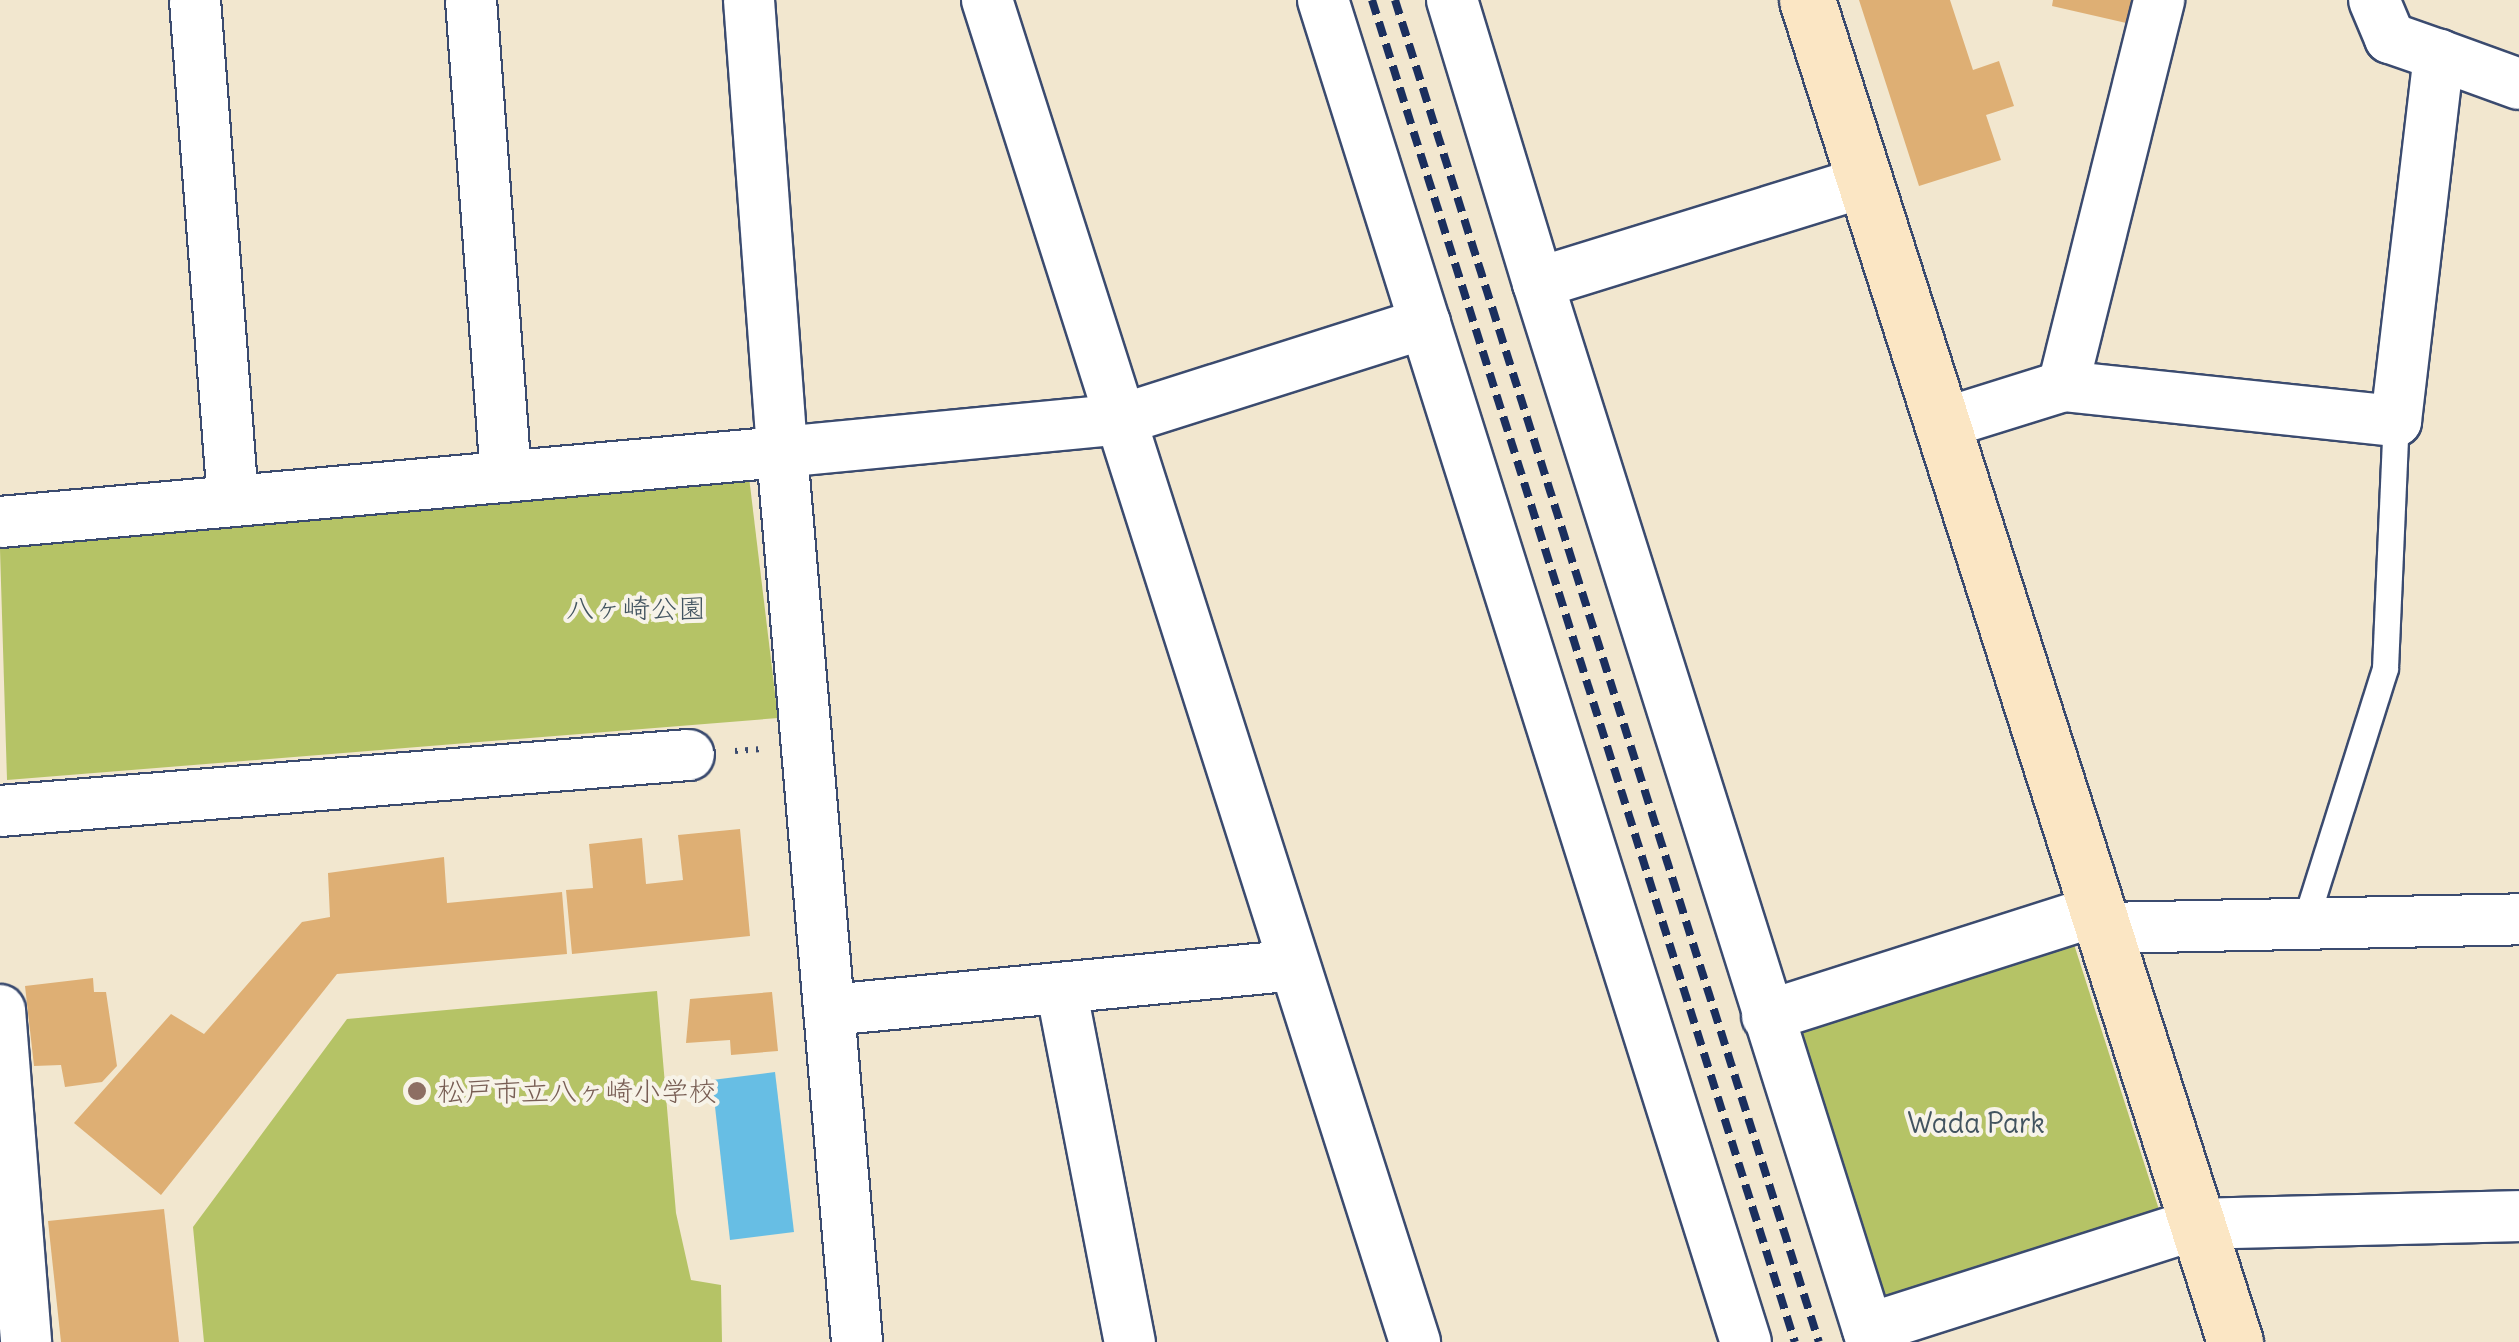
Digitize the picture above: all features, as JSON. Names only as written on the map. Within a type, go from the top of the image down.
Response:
[{"type":"street","points":[[196,0],[233,501]]},
{"type":"street","points":[[470,0],[506,476]]},
{"type":"street","points":[[749,0],[782,452],[857,1342]]},
{"type":"street","points":[[987,0],[1415,1342]]},
{"type":"street","points":[[1322,0],[1746,1342]]},
{"type":"street","points":[[1452,0],[1870,1336],[2197,1224],[2519,1216]]},
{"type":"street","points":[[1808,0],[2235,1342]]},
{"type":"street","points":[[2063,386],[2159,0]]},
{"type":"street","points":[[2374,0],[2390,38],[2519,84]]},
{"type":"street","points":[[1942,424],[2063,386],[2396,421],[2439,56]]},
{"type":"street","points":[[1538,283],[1865,182]]},
{"type":"street","points":[[0,522],[1123,419],[1425,323]]},
{"type":"street","points":[[0,811],[689,755]]},
{"type":"street","points":[[1767,1016],[2102,919],[2519,919]]},
{"type":"street","points":[[830,1010],[1294,966]]},
{"type":"street","points":[[1061,988],[1130,1342]]},
{"type":"street","points":[[0,1010],[26,1342]]},
{"type":"lane","points":[[2304,922],[2384,668],[2396,421]]},
{"type":"path","points":[[689,755],[806,746]]},
{"type":"green space","name":"八ヶ崎公園","points":[[749,477],[778,718],[7,780],[0,549]]},
{"type":"green space","name":"Wada Park","points":[[2072,938],[2162,1219],[1899,1303],[1874,1299],[1794,1045],[1809,1018]]},
{"type":"green space","points":[[657,991],[676,1213],[691,1280],[721,1285],[722,1342],[204,1342],[193,1227],[347,1019]]},
{"type":"water","points":[[775,1072],[794,1232],[730,1240],[712,1080]]},
{"type":"building","points":[[1859,0],[1950,0],[1973,70],[1999,61],[2014,106],[1986,115],[2001,160],[1919,186]]},
{"type":"building","points":[[2053,0],[2140,0],[2135,25],[2052,6]]},
{"type":"building","points":[[740,829],[750,936],[572,954],[566,890],[593,888],[589,844],[642,838],[646,884],[683,880],[678,835]]},
{"type":"building","points":[[444,857],[447,903],[562,892],[567,954],[337,974],[161,1195],[74,1123],[171,1014],[204,1034],[302,922],[330,917],[328,873]]},
{"type":"building","points":[[93,978],[94,992],[106,992],[117,1066],[102,1082],[65,1087],[61,1065],[34,1066],[25,986]]},
{"type":"building","points":[[772,992],[778,1051],[731,1055],[730,1040],[686,1043],[690,999]]},
{"type":"building","points":[[164,1209],[179,1342],[61,1342],[48,1221]]},
{"type":"railway","points":[[1372,0],[1795,1342]]},
{"type":"railway","points":[[1395,0],[1819,1342]]},
{"type":"place","name":"松戸市立八ヶ崎小学校","points":[[417,1091]]}]
